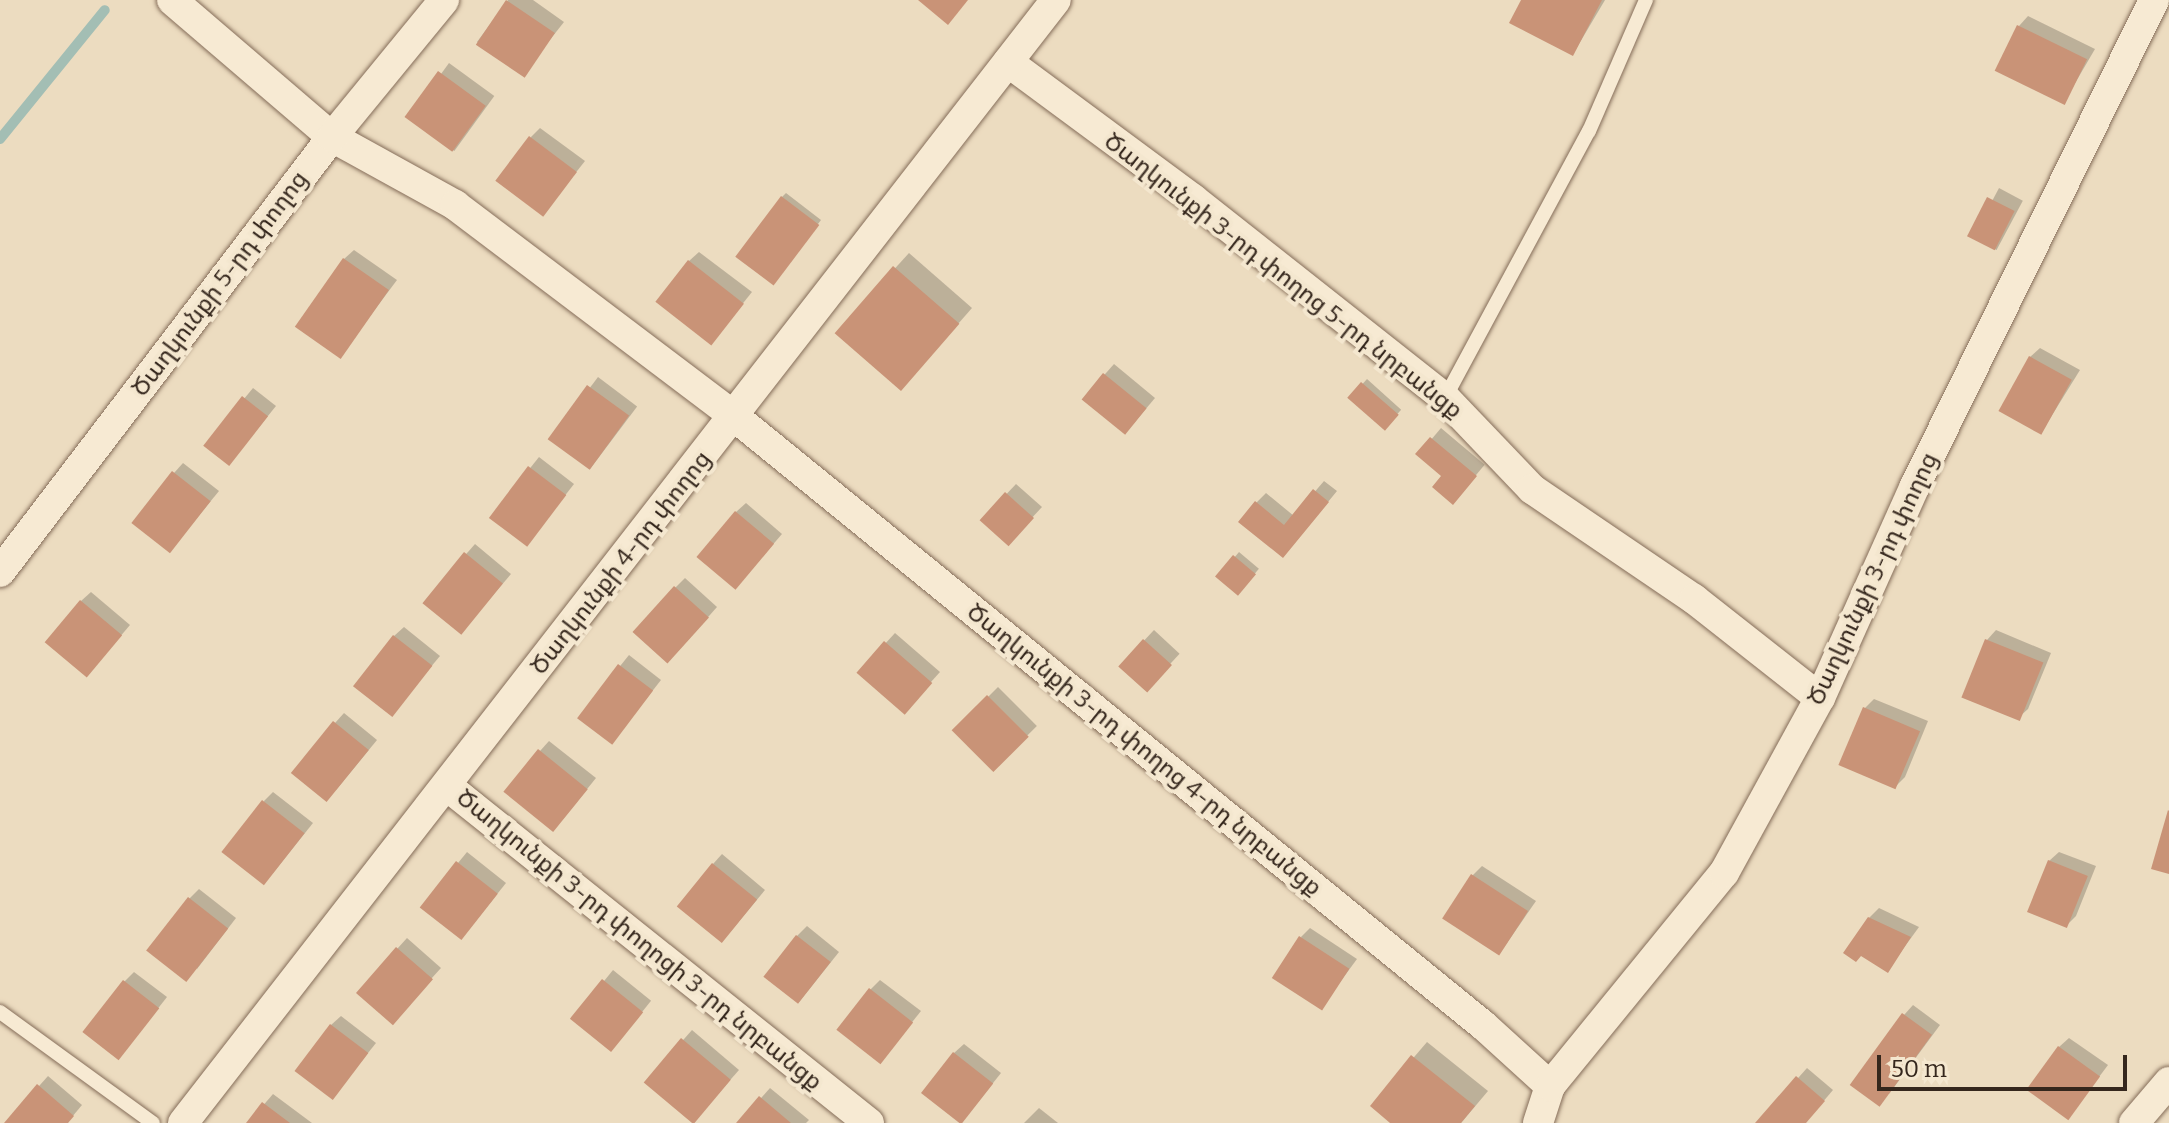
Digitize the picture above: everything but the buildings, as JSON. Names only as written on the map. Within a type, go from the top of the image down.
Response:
[{"type":"street","name":"Ծաղկունքի 3-րդ փողոց 4-րդ նրբանցք","points":[[172,0],[332,137],[455,205],[735,417],[1483,1025],[1550,1086]]},
{"type":"street","name":"Ծաղկունքի 5-րդ փողոց","points":[[0,572],[332,137],[444,0]]},
{"type":"street","name":"Ծաղկունքի 4-րդ փողոց","points":[[183,1123],[735,417],[1056,0]]},
{"type":"street","name":"Ծաղկունքի 3-րդ փողոց","points":[[1538,1123],[1550,1086],[1724,873],[1820,698],[1915,486],[2154,0]]},
{"type":"street","name":"Ծաղկունքի 3-րդ փողոց 5-րդ նրբանցք","points":[[1008,62],[1193,199],[1445,398],[1532,489],[1694,599],[1820,698]]},
{"type":"street","name":"Ծաղկունքի 3-րդ փողոցի 3-րդ նրբանցք","points":[[447,786],[869,1123]]},
{"type":"street","points":[[2134,1123],[2169,1082]]},
{"type":"lane","points":[[1445,398],[1589,131],[1646,0]]},
{"type":"lane","points":[[0,1012],[153,1123]]},
{"type":"waterway","points":[[0,139],[105,10]]}]
